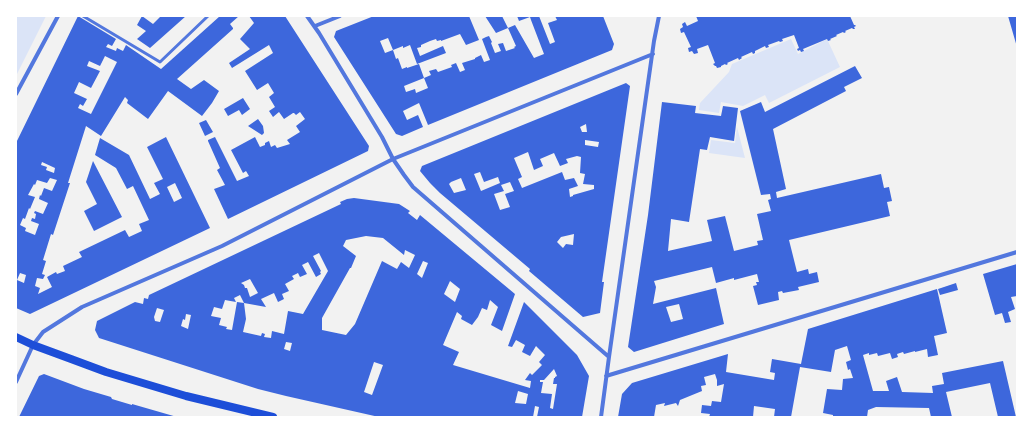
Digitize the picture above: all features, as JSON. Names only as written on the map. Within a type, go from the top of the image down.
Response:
[{"type":"main road","points":[[16,337],[114,374],[186,396],[258,415],[273,417]]},
{"type":"street","points":[[16,94],[58,16]]},
{"type":"street","points":[[307,16],[315,26],[382,137],[393,159],[414,187],[609,357]]},
{"type":"street","points":[[315,26],[340,16]]},
{"type":"street","points":[[601,417],[654,42],[659,16]]},
{"type":"street","points":[[16,382],[33,344],[43,332],[82,307],[222,246],[393,159],[653,54]]},
{"type":"street","points":[[606,376],[1017,252]]},
{"type":"lane","points":[[83,16],[160,62],[208,16]]},
{"type":"shaded area","points":[[16,16],[46,16],[16,76]]},
{"type":"shaded area","points":[[791,39],[798,54],[827,39],[840,67],[769,103],[765,95],[743,106],[721,102],[719,113],[699,110],[700,103],[729,72],[732,64]]},
{"type":"shaded area","points":[[737,127],[745,158],[709,153],[711,140],[735,143]]},
{"type":"building","points":[[78,16],[116,39],[112,46],[108,44],[106,47],[116,51],[117,48],[123,51],[126,45],[161,69],[220,16],[239,16],[230,24],[233,29],[177,79],[191,89],[204,80],[219,91],[202,116],[168,91],[148,119],[127,103],[128,100],[125,97],[101,136],[86,126],[68,183],[70,183],[43,260],[46,261],[42,274],[45,275],[43,279],[37,278],[35,286],[40,288],[38,294],[52,287],[47,277],[56,272],[57,274],[65,271],[63,266],[82,257],[79,252],[125,230],[129,237],[142,231],[139,224],[149,220],[133,186],[127,189],[116,168],[95,155],[100,138],[129,155],[150,199],[160,194],[154,183],[163,179],[147,147],[166,137],[210,228],[30,314],[16,308],[16,143]],"holes":[[[105,56],[117,62],[91,114],[78,108],[80,104],[83,106],[87,99],[74,93],[79,82],[91,88],[100,71],[87,66],[89,61],[100,66]],[[42,162],[55,168],[54,173],[46,170],[47,167],[41,165]],[[50,178],[57,180],[52,191],[44,188],[41,196],[40,195],[39,199],[48,203],[43,214],[35,211],[34,213],[36,214],[35,219],[32,218],[31,221],[39,224],[35,235],[25,231],[26,228],[20,225],[23,218],[25,219],[35,197],[28,195],[37,180],[47,183]],[[175,183],[182,198],[174,202],[167,187]],[[20,273],[26,275],[24,283],[17,280]]]},
{"type":"building","points":[[142,16],[153,24],[161,16],[186,16],[150,48],[137,39],[146,31],[137,25]]},
{"type":"building","points":[[249,16],[285,16],[369,146],[368,151],[228,219],[214,189],[225,185],[217,170],[220,168],[208,140],[215,137],[237,181],[249,176],[246,171],[243,173],[231,150],[255,137],[260,147],[269,141],[271,147],[275,145],[277,148],[290,144],[287,140],[300,132],[296,126],[305,119],[300,112],[296,115],[293,113],[284,119],[279,112],[273,117],[269,111],[275,107],[269,97],[274,93],[268,83],[257,90],[245,71],[273,53],[269,45],[232,68],[229,63],[250,49],[240,39],[254,23]]},
{"type":"building","points":[[374,16],[469,16],[479,40],[466,45],[460,34],[441,41],[437,41],[436,39],[430,41],[417,48],[420,56],[443,46],[446,53],[417,64],[410,45],[393,50],[402,69],[419,64],[424,78],[431,75],[429,71],[436,69],[438,72],[452,67],[451,65],[456,63],[460,72],[465,70],[462,63],[475,59],[481,55],[484,62],[490,60],[482,39],[489,36],[495,53],[501,51],[498,44],[503,43],[506,51],[515,48],[514,47],[516,46],[508,28],[515,25],[534,58],[544,54],[530,17],[519,21],[517,16],[539,16],[550,44],[555,42],[548,23],[557,20],[555,16],[603,16],[614,44],[612,50],[428,125],[419,103],[403,111],[407,120],[418,115],[423,127],[402,136],[396,134],[334,37],[336,31]],"holes":[[[388,38],[393,50],[385,53],[380,41]],[[424,78],[428,88],[416,93],[415,89],[406,92],[404,86]]]},
{"type":"building","points":[[485,16],[502,16],[508,28],[496,33]]},
{"type":"building","points":[[696,16],[850,16],[854,25],[856,26],[854,27],[855,29],[852,28],[844,33],[843,32],[836,35],[837,36],[830,39],[831,40],[828,41],[827,39],[803,49],[804,51],[801,52],[797,49],[799,48],[794,35],[782,39],[783,41],[768,45],[769,47],[766,48],[765,46],[755,51],[753,54],[752,52],[741,57],[742,58],[739,60],[738,58],[717,68],[713,64],[715,63],[708,45],[697,49],[698,53],[694,54],[692,51],[689,52],[688,48],[691,47],[684,32],[681,33],[680,29],[683,27],[682,24],[685,22],[687,26],[698,21]]},
{"type":"building","points":[[1008,16],[1016,16],[1017,47]]},
{"type":"building","points":[[855,66],[862,78],[844,87],[846,91],[773,129],[786,189],[776,192],[777,198],[881,174],[884,188],[889,187],[892,201],[887,202],[890,216],[789,240],[797,272],[808,269],[809,274],[817,272],[819,282],[798,287],[799,290],[783,293],[782,291],[778,292],[779,300],[758,305],[753,286],[757,285],[756,282],[759,282],[757,274],[716,283],[712,267],[654,281],[656,287],[653,304],[716,288],[724,324],[634,352],[628,347],[648,215],[662,102],[696,106],[695,113],[721,116],[723,106],[738,108],[734,141],[710,137],[707,150],[700,149],[689,222],[671,219],[668,251],[712,241],[707,220],[725,216],[734,251],[758,245],[757,241],[763,240],[757,214],[771,211],[768,200],[771,199],[770,194],[761,195],[740,111],[761,102],[765,112]],"holes":[[[679,304],[683,319],[671,322],[666,307]]]},
{"type":"building","points":[[626,83],[630,86],[602,282],[604,282],[600,313],[583,317],[529,271],[530,269],[440,193],[420,171],[422,166]],"holes":[[[586,124],[587,132],[582,132],[580,127]],[[585,140],[599,142],[598,147],[585,145]],[[528,152],[534,170],[543,166],[540,159],[554,153],[560,166],[568,163],[566,159],[577,156],[581,157],[580,173],[585,174],[583,184],[594,185],[594,189],[570,197],[569,189],[578,186],[574,178],[565,180],[562,172],[522,188],[518,179],[522,177],[514,158]],[[480,172],[484,182],[498,177],[500,183],[481,191],[474,174]],[[461,178],[466,190],[454,193],[449,184]],[[510,182],[514,191],[505,194],[510,207],[500,210],[494,194],[504,191],[501,185]],[[574,234],[573,245],[566,244],[563,248],[557,242],[561,237]]]},
{"type":"building","points":[[243,98],[250,109],[242,115],[239,110],[228,116],[224,109]]},
{"type":"building","points":[[258,119],[263,126],[264,133],[262,135],[248,126]]},
{"type":"building","points":[[206,120],[213,132],[205,136],[199,123]]},
{"type":"building","points":[[93,161],[122,217],[94,231],[84,211],[97,204],[86,182]]},
{"type":"building","points":[[354,198],[399,204],[410,211],[408,213],[417,220],[420,215],[515,294],[502,331],[491,325],[498,307],[490,300],[487,310],[482,308],[472,325],[461,319],[462,316],[457,312],[443,345],[459,352],[453,365],[530,388],[531,381],[525,380],[530,373],[532,375],[542,365],[539,362],[545,355],[536,346],[530,356],[522,352],[525,345],[516,340],[512,347],[508,346],[524,302],[577,355],[589,376],[582,417],[537,417],[539,407],[535,406],[533,417],[379,417],[258,389],[99,338],[95,330],[97,321],[135,302],[143,304],[144,298],[148,299],[149,295],[341,204],[340,202]],"holes":[[[366,236],[383,238],[404,255],[405,250],[415,255],[409,268],[401,262],[397,269],[382,261],[355,324],[346,335],[322,330],[322,318],[351,268],[356,256],[343,246],[346,240]],[[319,253],[328,271],[303,314],[288,311],[284,334],[272,331],[271,338],[264,337],[265,334],[262,333],[261,336],[243,332],[246,319],[244,303],[266,307],[261,299],[274,293],[278,302],[284,299],[282,294],[289,291],[285,284],[294,279],[292,276],[298,273],[300,277],[307,274],[302,265],[308,262],[316,277],[321,274],[321,271],[313,256]],[[423,261],[428,263],[422,278],[417,274]],[[250,279],[258,293],[250,297],[247,288],[245,288],[241,283]],[[450,281],[460,289],[455,302],[444,294]],[[240,295],[244,303],[237,302],[232,330],[226,329],[227,327],[219,325],[221,318],[211,316],[214,307],[222,309],[225,300],[236,302],[234,298]],[[157,308],[164,310],[160,322],[155,321],[154,317]],[[186,314],[191,315],[188,329],[181,326],[183,319],[185,320]],[[286,342],[292,343],[290,351],[284,349]],[[374,362],[383,365],[372,395],[364,392]],[[554,369],[557,376],[554,378],[553,384],[557,384],[553,409],[550,408],[552,394],[541,393],[543,382],[540,382],[540,380],[544,380]],[[518,391],[528,394],[526,404],[515,403]]]},
{"type":"building","points":[[1017,264],[1017,296],[1011,297],[1015,309],[1008,312],[1011,322],[1005,323],[1002,313],[995,315],[983,274]]},
{"type":"building","points":[[956,283],[958,290],[940,295],[938,289]]},
{"type":"building","points":[[937,289],[947,333],[934,336],[938,355],[928,357],[927,349],[904,354],[903,352],[897,354],[898,357],[892,359],[890,353],[878,356],[877,353],[863,355],[873,391],[889,391],[886,381],[897,377],[902,392],[933,393],[932,386],[944,384],[942,373],[1003,361],[1016,417],[998,417],[990,383],[946,392],[952,417],[931,417],[929,408],[876,407],[868,410],[867,417],[833,417],[833,415],[823,413],[827,389],[842,390],[843,379],[853,378],[850,369],[848,370],[846,362],[851,360],[847,346],[835,350],[831,372],[800,367],[791,417],[774,417],[775,409],[754,406],[753,417],[709,417],[710,414],[701,413],[702,405],[711,406],[712,401],[721,402],[724,384],[717,386],[715,374],[704,377],[706,385],[701,386],[702,391],[680,400],[678,406],[676,403],[664,406],[665,403],[656,405],[654,417],[618,417],[622,394],[632,383],[728,354],[726,372],[774,380],[775,373],[770,372],[772,359],[801,364],[808,329]]},
{"type":"building","points":[[44,374],[111,397],[112,399],[177,417],[19,417],[39,376]]}]
